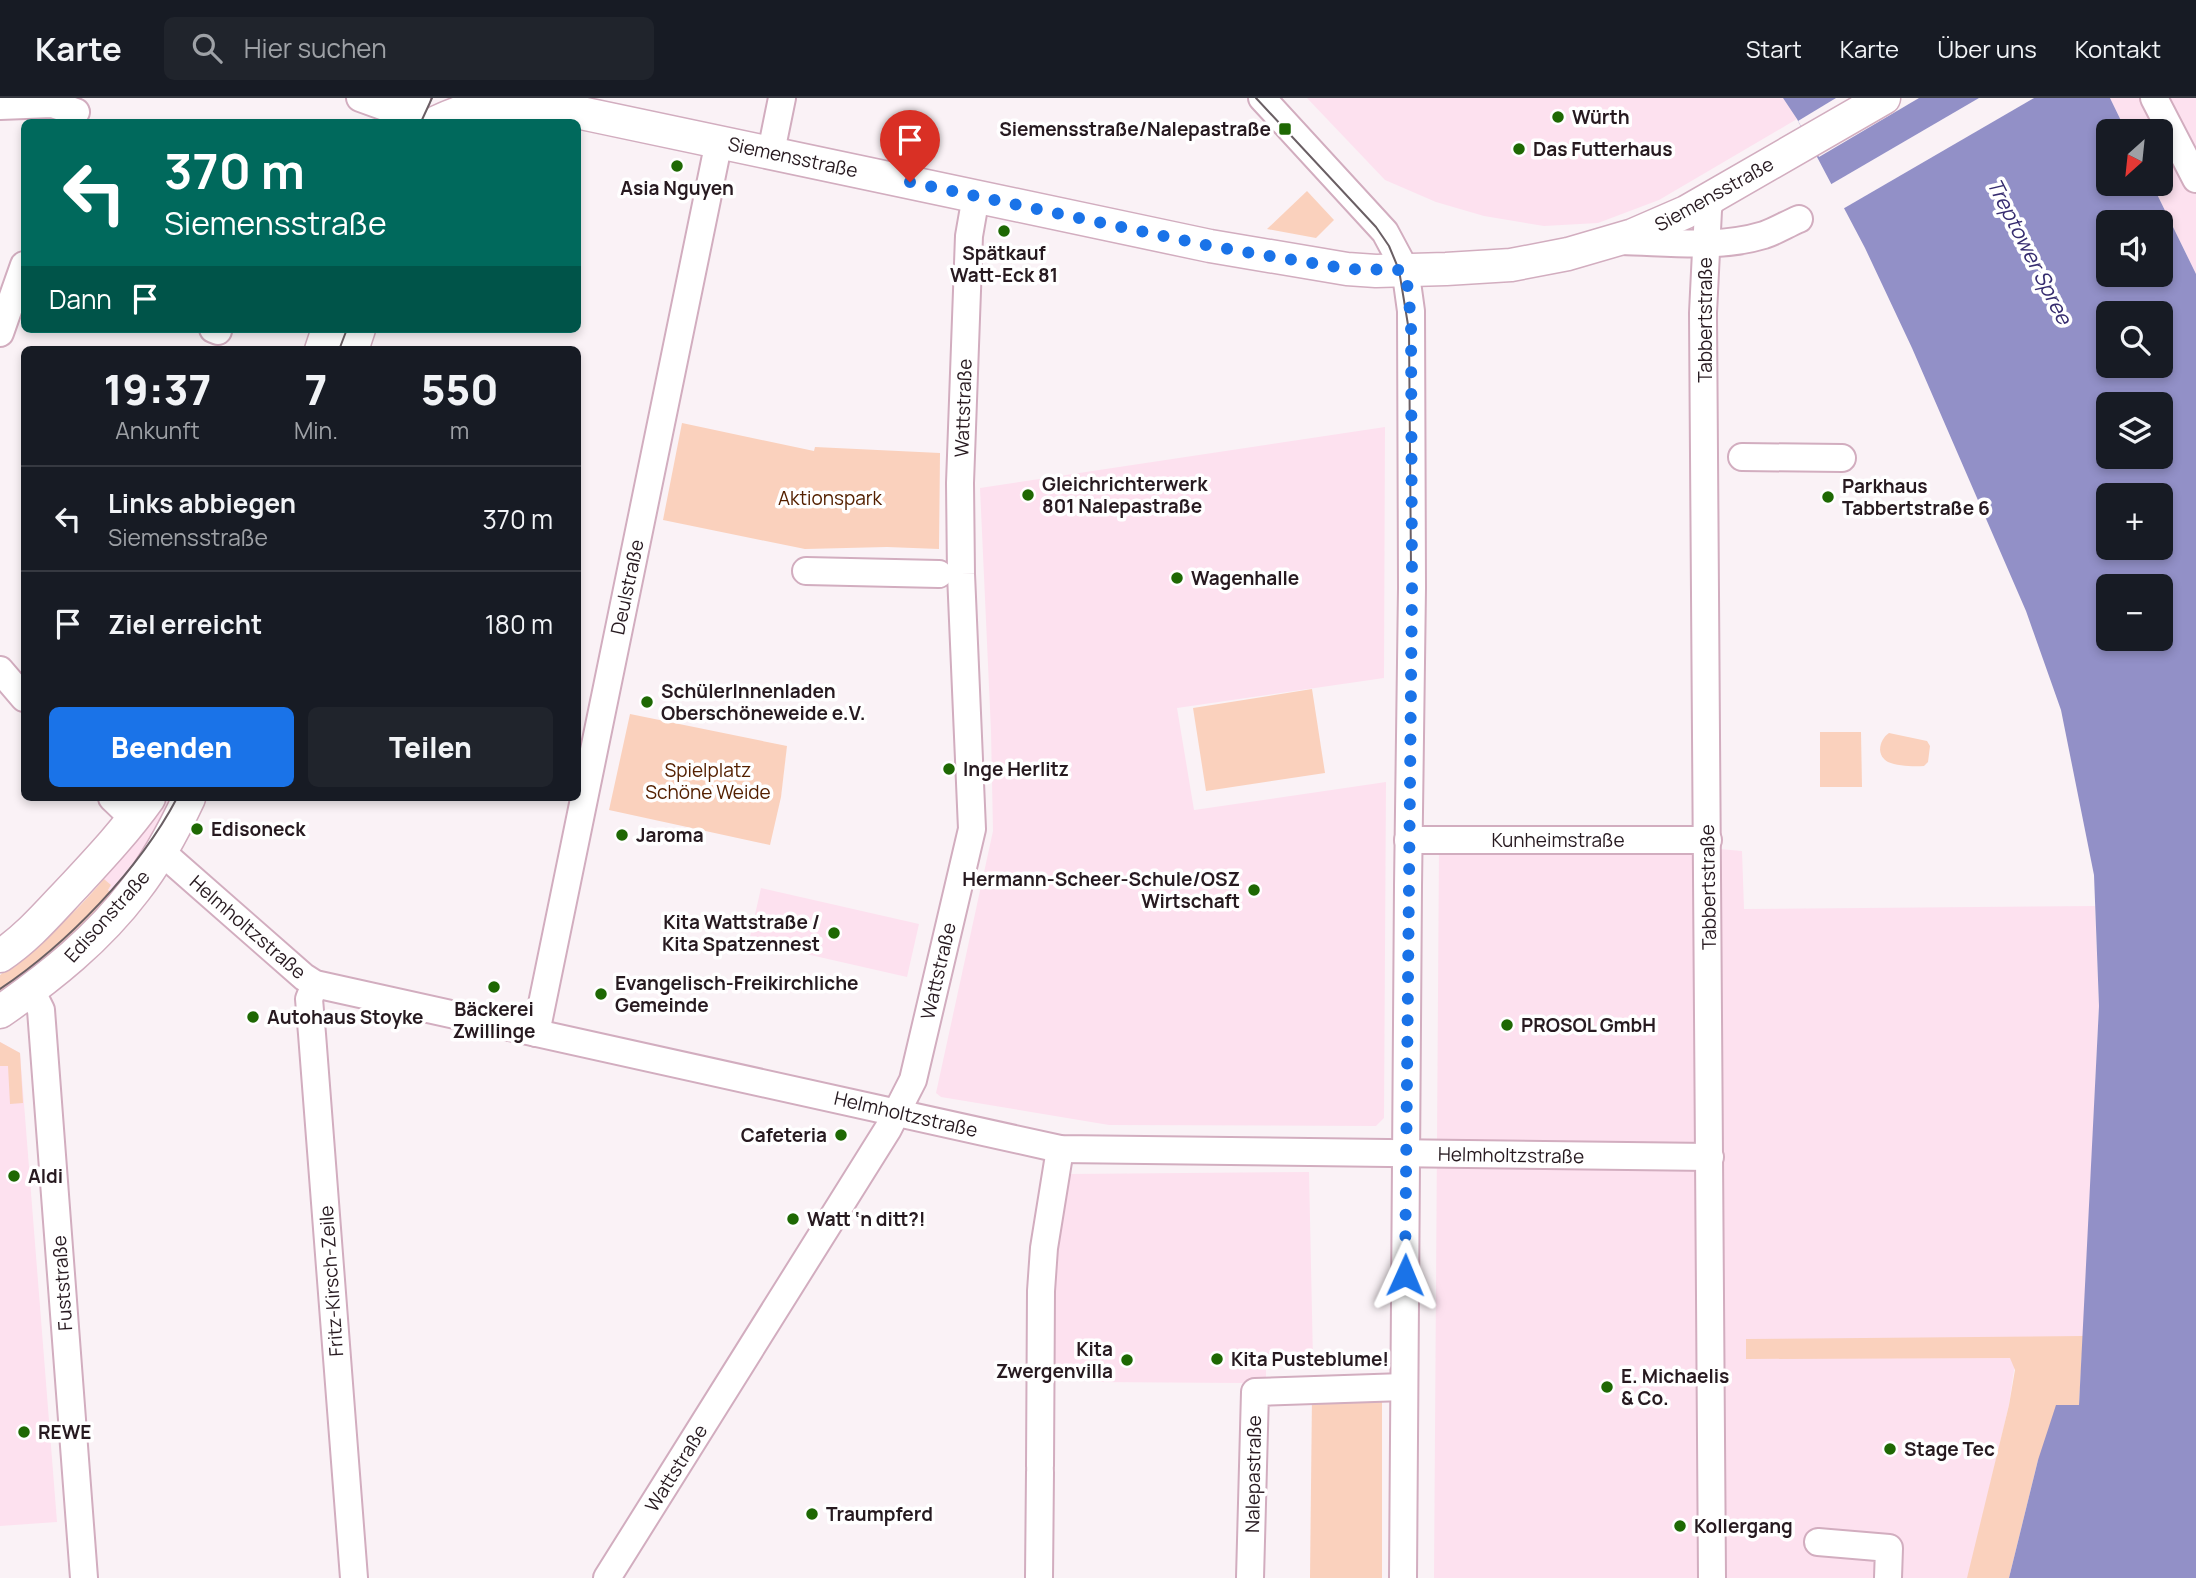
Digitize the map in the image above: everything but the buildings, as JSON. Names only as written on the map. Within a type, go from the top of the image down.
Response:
[{"type":"main road","points":[[420,117],[442,98]]},
{"type":"main road","name":"Siemensstraße","points":[[420,117],[482,106],[537,102],[1210,246],[1348,269],[1403,270],[1511,265],[1616,241],[1667,222],[1884,98]]},
{"type":"main road","name":"Edisonstraße","points":[[0,1012],[62,967],[135,891],[161,853],[188,801]]},
{"type":"main road","points":[[0,956],[32,931],[132,805]]},
{"type":"street","points":[[360,98],[420,117]]},
{"type":"street","points":[[771,152],[782,98]]},
{"type":"street","points":[[1262,98],[1385,232],[1403,270],[1410,307],[1412,588],[1403,1578]]},
{"type":"street","points":[[2154,98],[2196,179]]},
{"type":"street","points":[[0,106],[52,104],[77,111]]},
{"type":"street","name":"Deulstraße","points":[[536,1033],[719,141]]},
{"type":"street","name":"Wattstraße","points":[[607,1578],[898,1112],[913,1080],[972,829],[961,574],[960,483],[969,236],[976,196]]},
{"type":"street","name":"Tabbertstraße","points":[[1711,197],[1707,211],[1703,323],[1712,1578]]},
{"type":"street","name":"Siemensstraße","points":[[1616,241],[1706,244],[1757,237],[1799,219]]},
{"type":"street","points":[[0,333],[21,274]]},
{"type":"street","points":[[1742,457],[1842,458]]},
{"type":"street","points":[[806,571],[939,574]]},
{"type":"street","points":[[0,670],[21,694]]},
{"type":"street","name":"Kunheimstraße","points":[[1408,841],[1708,839]]},
{"type":"street","name":"Helmholtzstraße","points":[[161,853],[315,984],[1060,1149],[1710,1157]]},
{"type":"street","name":"Fritz-Kirsch-Zeile","points":[[315,984],[309,999],[354,1578]]},
{"type":"street","name":"Fuststraße","points":[[31,990],[41,1010],[84,1578]]},
{"type":"street","points":[[1038,1578],[1042,1282],[1044,1248],[1060,1149]]},
{"type":"street","name":"Nalepastraße","points":[[1251,1578],[1255,1392],[1404,1387]]},
{"type":"street","points":[[1818,1542],[1889,1548],[1888,1578]]},
{"type":"shaded area","points":[[1307,98],[1783,98],[1797,119],[1659,200],[1598,223],[1544,226],[1484,216],[1436,202],[1385,180]]},
{"type":"shaded area","points":[[2110,98],[2196,98],[2196,274],[2173,227],[2173,210],[2165,210],[2158,196],[2174,196],[2174,119],[2120,119]]},
{"type":"shaded area","points":[[1385,427],[1384,678],[1177,708],[1194,810],[1386,782],[1384,1118],[1376,1126],[1109,1125],[941,1097],[936,1093],[993,831],[980,488]]},
{"type":"shaded area","points":[[171,801],[164,834],[113,894],[108,890],[111,885],[104,879],[136,841],[151,819],[152,809]]},
{"type":"shaded area","points":[[1685,846],[1742,851],[1744,909],[2095,906],[2099,1006],[2083,1336],[2015,1364],[2009,1405],[1968,1578],[1434,1578],[1439,848]]},
{"type":"shaded area","name":"Kita Wattstraße / Kita Spatzennest","points":[[761,888],[919,924],[907,977],[749,941]]},
{"type":"shaded area","points":[[0,1042],[20,1053],[57,1522],[0,1526]]},
{"type":"shaded area","points":[[1309,1172],[1313,1360],[1266,1360],[1266,1377],[1245,1383],[1094,1382],[1073,1377],[1049,1377],[1049,1282],[1069,1174]]},
{"type":"green space","points":[[1307,191],[1334,220],[1316,238],[1267,229]]},
{"type":"green space","name":"Aktionspark","points":[[682,423],[814,451],[815,447],[940,453],[939,549],[805,549],[663,520]]},
{"type":"green space","points":[[1312,689],[1325,773],[1206,791],[1193,708]]},
{"type":"green space","name":"Spielplatz Schöne Weide","points":[[630,714],[787,746],[781,797],[770,845],[609,810]]},
{"type":"green space","points":[[1820,732],[1861,732],[1862,787],[1820,787]]},
{"type":"green space","points":[[1889,733],[1927,741],[1930,746],[1928,762],[1924,766],[1911,766],[1888,762],[1881,755],[1880,747]]},
{"type":"green space","points":[[104,879],[111,885],[108,890],[113,894],[59,947],[0,993],[0,975],[55,930]]},
{"type":"green space","points":[[0,1042],[20,1053],[23,1103],[10,1104],[8,1066],[0,1066]]},
{"type":"green space","points":[[2083,1336],[2079,1405],[2038,1460],[2009,1578],[1967,1578],[2009,1405],[2015,1370],[2010,1358],[1746,1359],[1746,1339]]},
{"type":"green space","points":[[1312,1396],[1382,1396],[1382,1578],[1310,1578]]},
{"type":"water","name":"Treptower Spree","points":[[1783,98],[2110,98],[2120,119],[2096,119],[2096,196],[2158,196],[2165,210],[2096,210],[2096,287],[2173,287],[2173,227],[2196,274],[2196,1578],[2009,1578],[2038,1460],[2056,1405],[2079,1405],[2099,1006],[2094,875],[2061,710],[2026,611],[1912,348],[1865,248],[1797,119]]},
{"type":"pier","points":[[1836,98],[1919,98],[1819,157],[1798,121]]},
{"type":"pier","points":[[1979,98],[2034,98],[1841,210],[1828,186]]},
{"type":"tram line","points":[[422,119],[432,98]]},
{"type":"tram line","points":[[1256,98],[1376,227],[1389,246],[1399,270],[1409,331],[1411,569]]},
{"type":"tram line","points":[[341,346],[345,333]]},
{"type":"tram line","points":[[0,989],[51,950],[99,904],[143,852],[175,801]]},
{"type":"place","name":"Würth","points":[[1558,117]]},
{"type":"place","name":"Siemensstraße/Nalepastraße","points":[[1285,129]]},
{"type":"place","name":"Das Futterhaus","points":[[1519,149]]},
{"type":"place","name":"Asia Nguyen","points":[[677,166]]},
{"type":"place","name":"Spätkauf Watt-Eck 81","points":[[1004,231]]},
{"type":"place","name":"Gleichrichterwerk 801 Nalepastraße","points":[[1028,495]]},
{"type":"place","name":"Parkhaus Tabbertstraße 6","points":[[1828,497]]},
{"type":"place","name":"Wagenhalle","points":[[1177,578]]},
{"type":"place","name":"SchülerInnenladen Oberschöneweide e.V.","points":[[647,702]]},
{"type":"place","name":"Inge Herlitz","points":[[949,769]]},
{"type":"place","name":"Edisoneck","points":[[197,829]]},
{"type":"place","name":"Jaroma","points":[[622,835]]},
{"type":"place","name":"Hermann-Scheer-Schule/OSZ Wirtschaft","points":[[1254,890]]},
{"type":"place","name":"Kita Wattstraße / Kita Spatzennest","points":[[834,933]]},
{"type":"place","name":"Bäckerei Zwillinge","points":[[494,987]]},
{"type":"place","name":"Evangelisch-Freikirchliche Gemeinde","points":[[601,994]]},
{"type":"place","name":"Autohaus Stoyke","points":[[253,1017]]},
{"type":"place","name":"PROSOL GmbH","points":[[1507,1025]]},
{"type":"place","name":"Cafeteria","points":[[841,1135]]},
{"type":"place","name":"Aldi","points":[[14,1176]]},
{"type":"place","name":"Watt ‘n ditt?!","points":[[793,1219]]},
{"type":"place","name":"Kita Pusteblume!","points":[[1217,1359]]},
{"type":"place","name":"Kita Zwergenvilla","points":[[1127,1360]]},
{"type":"place","name":"E. Michaelis & Co.","points":[[1607,1387]]},
{"type":"place","name":"REWE","points":[[24,1432]]},
{"type":"place","name":"Stage Tec","points":[[1890,1449]]},
{"type":"place","name":"Traumpferd","points":[[812,1514]]},
{"type":"place","name":"Kollergang","points":[[1680,1526]]},
{"type":"route","points":[[910,182],[1210,246],[1348,269],[1403,270],[1411,321],[1412,588],[1405,1275]]}]
